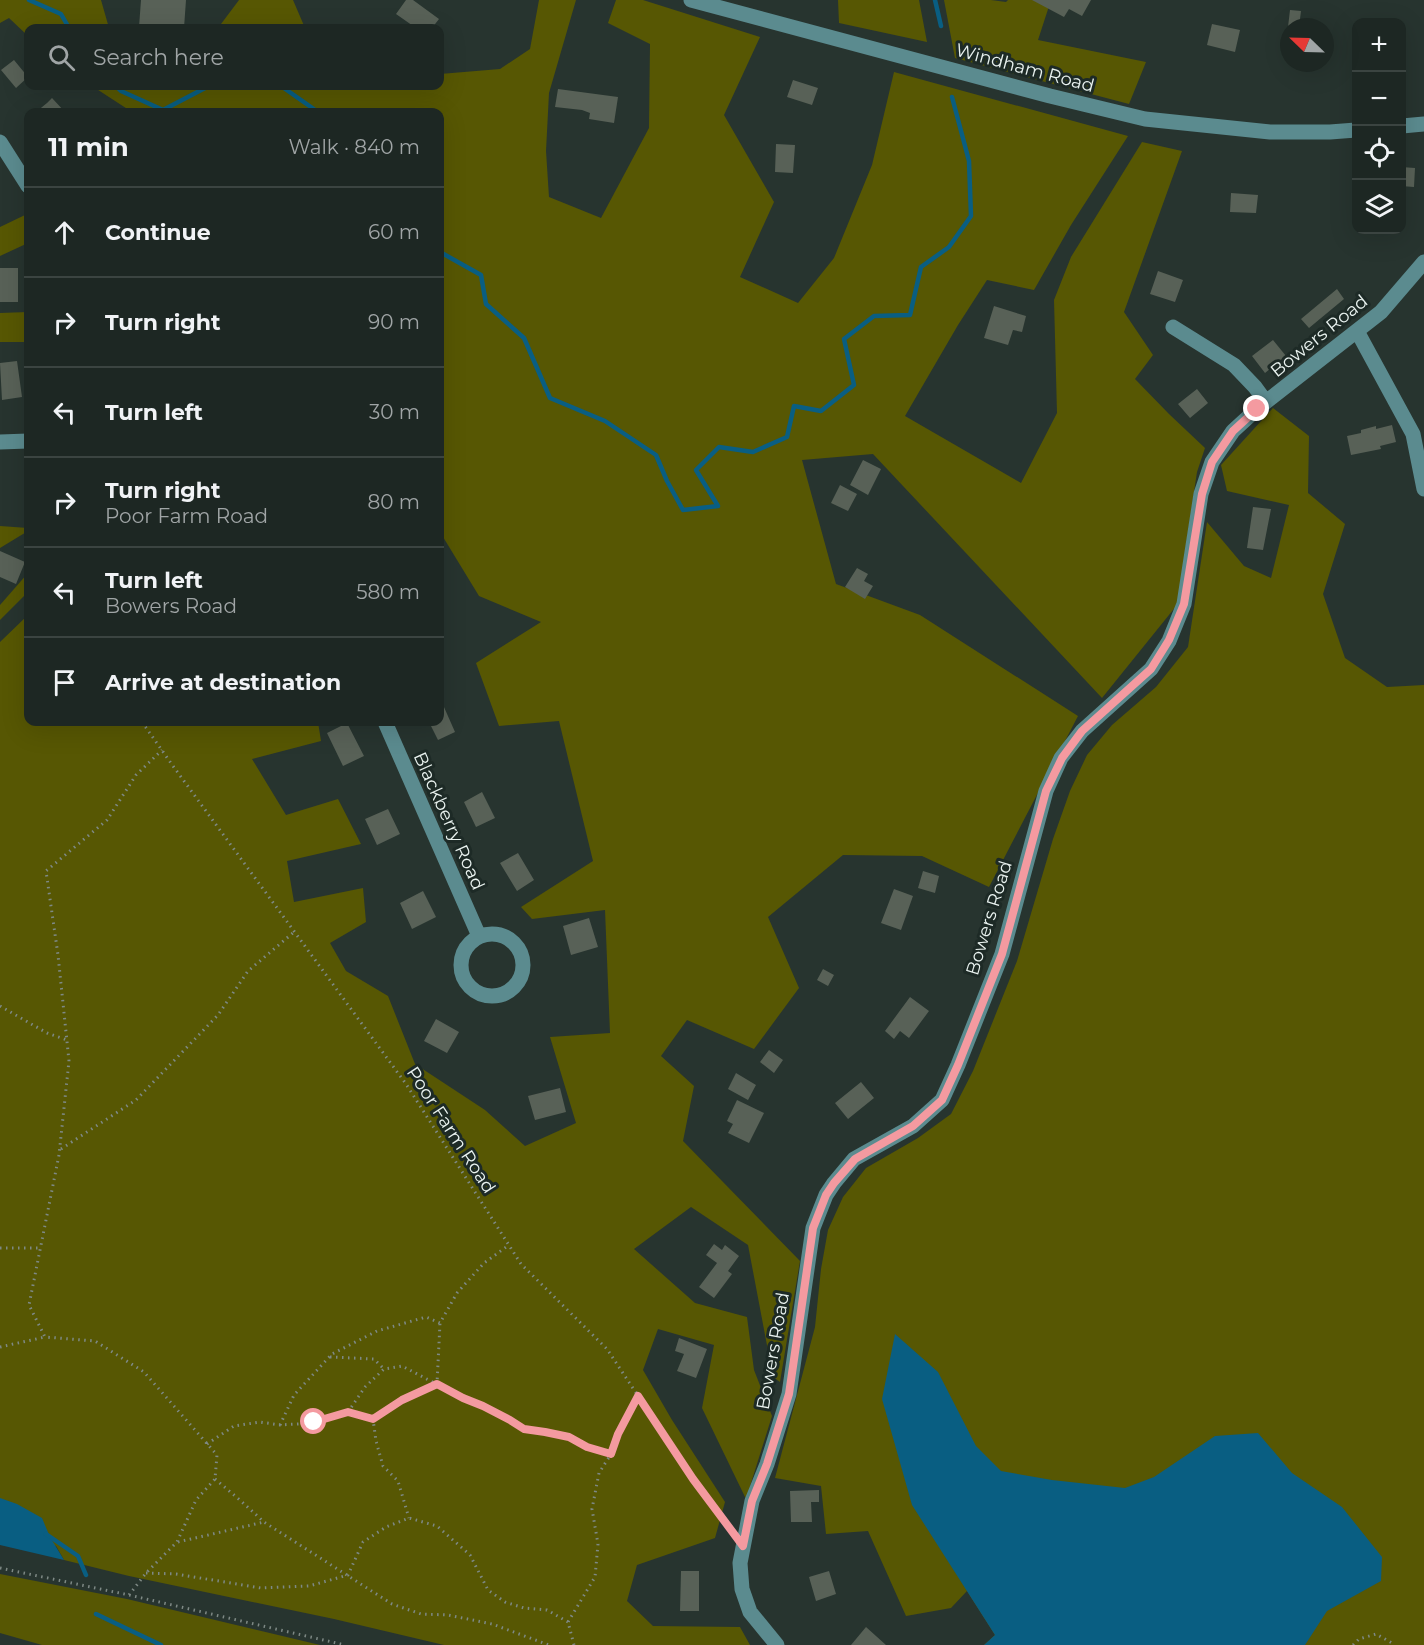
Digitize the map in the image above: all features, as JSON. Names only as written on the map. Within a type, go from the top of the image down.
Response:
[{"type":"street","name":"Windham Road","points":[[691,0],[719,4],[1050,96],[1145,119],[1270,132],[1352,130]]},
{"type":"street","points":[[1406,126],[1424,124]]},
{"type":"street","points":[[0,142],[24,180]]},
{"type":"street","name":"Bowers Road","points":[[777,1645],[750,1612],[742,1592],[740,1563],[752,1501],[767,1464],[789,1394],[813,1228],[826,1195],[855,1159],[913,1126],[942,1100],[1002,954],[1033,835],[1050,783],[1062,758],[1082,731],[1151,669],[1169,640],[1184,604],[1202,494],[1212,462],[1233,431],[1266,402],[1381,312],[1424,262]]},
{"type":"street","points":[[1173,327],[1234,365],[1266,402]]},
{"type":"street","points":[[1357,331],[1418,437],[1424,489]]},
{"type":"street","points":[[0,441],[24,441]]},
{"type":"street","name":"Blackberry Road","points":[[387,726],[478,936]]},
{"type":"street","points":[[494,933],[505,936],[514,942],[520,951],[523,962],[522,973],[518,983],[505,993],[495,996],[479,993],[463,978],[460,962],[463,952],[478,936],[494,933]]},
{"type":"path","name":"Poor Farm Road","points":[[145,726],[406,1084],[521,1264],[607,1349],[693,1479],[743,1546]]},
{"type":"path","points":[[45,1337],[28,1305],[60,1150],[69,1061],[58,955],[46,871],[107,820],[136,775],[162,750]]},
{"type":"path","points":[[60,1150],[136,1100],[218,1014],[248,971],[294,932]]},
{"type":"path","points":[[0,1006],[47,1033],[67,1040]]},
{"type":"path","points":[[437,1384],[440,1323],[457,1293],[484,1263],[509,1245]]},
{"type":"path","points":[[0,1248],[40,1248]]},
{"type":"path","points":[[280,1425],[294,1395],[328,1357],[377,1331],[426,1317],[440,1323]]},
{"type":"path","points":[[0,1347],[45,1337],[95,1341],[144,1372],[217,1455],[215,1479],[196,1500],[177,1542],[146,1573],[129,1595]]},
{"type":"path","points":[[328,1357],[375,1359],[384,1369]]},
{"type":"path","points":[[348,1412],[364,1387],[384,1369],[402,1366],[524,1429],[569,1437],[587,1447],[611,1454]]},
{"type":"path","points":[[207,1444],[234,1426],[260,1422],[280,1425],[314,1422],[348,1412],[373,1419],[402,1400],[437,1384]]},
{"type":"path","points":[[568,1622],[596,1577],[598,1544],[592,1509],[599,1473],[611,1454],[618,1434],[638,1396]]},
{"type":"path","points":[[373,1419],[383,1466],[398,1481],[409,1518]]},
{"type":"path","points":[[215,1479],[264,1522],[392,1604],[422,1614],[448,1615],[492,1624],[549,1645]]},
{"type":"path","points":[[146,1573],[176,1574],[261,1588],[309,1586],[348,1575],[363,1542],[386,1527],[409,1518],[436,1526],[470,1555],[488,1590],[506,1602],[524,1608],[547,1610],[568,1622],[574,1645]]},
{"type":"path","points":[[177,1542],[264,1522]]},
{"type":"path","points":[[0,1568],[345,1645]]},
{"type":"path","points":[[1353,1645],[1359,1639],[1376,1634],[1393,1645]]},
{"type":"shaded area","points":[[0,0],[101,0],[108,24],[24,24],[24,32],[9,18],[0,23]]},
{"type":"shaded area","points":[[239,0],[293,0],[303,24],[221,24]]},
{"type":"shaded area","points":[[539,0],[576,0],[549,93],[546,151],[549,197],[601,218],[649,128],[650,44],[608,23],[616,0],[643,0],[760,37],[724,115],[774,202],[740,277],[798,303],[834,258],[872,165],[894,72],[1128,136],[1071,225],[1034,290],[987,280],[905,416],[1021,483],[1057,413],[1054,300],[1071,257],[1142,142],[1182,151],[1124,312],[1153,355],[1135,379],[1205,448],[1197,472],[1177,605],[1102,698],[873,454],[802,460],[836,584],[920,615],[1078,716],[989,887],[922,856],[843,855],[768,917],[799,988],[754,1049],[687,1020],[661,1056],[694,1086],[683,1141],[800,1261],[780,1382],[773,1377],[748,1245],[691,1207],[634,1249],[695,1303],[747,1317],[754,1370],[772,1416],[746,1499],[702,1408],[714,1345],[658,1329],[643,1370],[725,1502],[715,1538],[637,1565],[627,1601],[653,1626],[740,1627],[750,1645],[444,1645],[64,1560],[56,1546],[0,1534],[0,642],[24,619],[24,726],[319,726],[321,741],[252,759],[286,815],[338,799],[361,844],[287,861],[294,902],[363,888],[366,922],[330,943],[346,971],[388,996],[415,1064],[485,1110],[525,1146],[576,1123],[550,1037],[610,1033],[605,910],[532,919],[521,907],[593,861],[559,721],[499,726],[476,663],[541,622],[479,596],[444,539],[444,108],[126,108],[98,90],[444,90],[444,74],[500,69],[530,49]]},
{"type":"shaded area","points":[[838,0],[919,0],[927,42],[839,23]]},
{"type":"shaded area","points":[[944,0],[1006,2],[1008,0],[1051,0],[1038,40],[1146,62],[1129,104],[955,58]]},
{"type":"shaded area","points":[[24,215],[24,245],[0,256],[0,227]]},
{"type":"shaded area","points":[[24,312],[24,342],[0,342],[0,313]]},
{"type":"shaded area","points":[[1273,408],[1309,436],[1308,493],[1345,524],[1323,594],[1345,658],[1387,687],[1424,685],[1424,1645],[984,1645],[995,1635],[967,1591],[951,1608],[906,1616],[868,1531],[826,1534],[821,1486],[775,1478],[815,1327],[828,1230],[843,1197],[866,1168],[918,1138],[951,1114],[973,1071],[1017,961],[1053,839],[1070,791],[1087,755],[1112,725],[1156,687],[1188,647],[1207,522],[1244,566],[1271,578],[1289,505],[1227,491],[1221,465]]},
{"type":"shaded area","points":[[0,526],[24,528],[24,533],[0,548]]},
{"type":"shaded area","points":[[24,578],[24,596],[0,620],[0,605]]},
{"type":"shaded area","points":[[0,1574],[127,1599],[320,1645],[42,1645],[0,1633]]},
{"type":"water","points":[[895,1334],[938,1372],[976,1446],[1001,1471],[1052,1480],[1125,1488],[1154,1477],[1215,1436],[1258,1433],[1292,1473],[1342,1507],[1382,1557],[1381,1581],[1327,1611],[1305,1645],[984,1645],[995,1635],[912,1505],[882,1399]]},
{"type":"water","points":[[0,1498],[17,1504],[42,1518],[64,1560],[0,1545]]},
{"type":"building","points":[[141,0],[186,0],[184,24],[139,24]]},
{"type":"building","points":[[406,0],[413,0],[439,19],[435,24],[410,24],[396,14]]},
{"type":"building","points":[[1032,0],[1091,0],[1082,16],[1069,9],[1064,17]]},
{"type":"building","points":[[1290,10],[1301,11],[1300,18],[1289,18]]},
{"type":"building","points":[[1212,24],[1240,30],[1235,52],[1207,45]]},
{"type":"building","points":[[14,60],[24,72],[24,81],[16,88],[1,70]]},
{"type":"building","points":[[793,80],[818,88],[812,105],[787,97]]},
{"type":"building","points":[[558,89],[618,97],[614,123],[589,119],[590,113],[582,110],[555,107]]},
{"type":"building","points":[[52,98],[61,108],[41,108]]},
{"type":"building","points":[[776,144],[795,145],[793,173],[775,172]]},
{"type":"building","points":[[1406,167],[1415,168],[1414,187],[1406,186]]},
{"type":"building","points":[[1231,193],[1258,195],[1256,213],[1230,212]]},
{"type":"building","points":[[0,268],[18,268],[18,302],[0,302]]},
{"type":"building","points":[[1158,271],[1183,280],[1175,302],[1150,294]]},
{"type":"building","points":[[1337,289],[1344,299],[1309,328],[1301,319]]},
{"type":"building","points":[[994,306],[1026,316],[1022,332],[1013,330],[1008,345],[984,338]]},
{"type":"building","points":[[1273,340],[1286,356],[1265,373],[1252,356]]},
{"type":"building","points":[[17,361],[22,397],[2,400],[0,363]]},
{"type":"building","points":[[1197,389],[1208,403],[1190,418],[1178,404]]},
{"type":"building","points":[[1392,425],[1396,442],[1380,446],[1381,449],[1351,455],[1347,436],[1376,426],[1376,429]]},
{"type":"building","points":[[863,460],[881,469],[868,495],[850,485]]},
{"type":"building","points":[[840,485],[857,494],[848,511],[831,503]]},
{"type":"building","points":[[1253,507],[1271,509],[1263,550],[1247,548]]},
{"type":"building","points":[[0,551],[24,562],[16,584],[0,577]]},
{"type":"building","points":[[857,568],[868,574],[864,581],[873,586],[865,599],[845,587]]},
{"type":"building","points":[[444,707],[455,732],[438,740],[431,726],[444,726]]},
{"type":"building","points":[[341,726],[349,726],[364,756],[343,766],[327,733]]},
{"type":"building","points":[[482,792],[495,818],[476,827],[464,802]]},
{"type":"building","points":[[388,809],[400,834],[377,845],[365,819]]},
{"type":"building","points":[[518,853],[534,880],[517,891],[500,863]]},
{"type":"building","points":[[923,871],[939,876],[935,893],[918,888]]},
{"type":"building","points":[[894,889],[913,896],[901,930],[881,923]]},
{"type":"building","points":[[423,891],[436,917],[412,929],[400,903]]},
{"type":"building","points":[[589,918],[598,947],[571,955],[563,926]]},
{"type":"building","points":[[823,969],[834,975],[828,986],[817,980]]},
{"type":"building","points":[[910,997],[929,1011],[909,1038],[900,1031],[894,1039],[885,1031]]},
{"type":"building","points":[[436,1019],[459,1032],[447,1053],[424,1041]]},
{"type":"building","points":[[769,1050],[783,1060],[774,1073],[760,1062]]},
{"type":"building","points":[[736,1073],[756,1085],[748,1100],[728,1089]]},
{"type":"building","points":[[861,1082],[874,1098],[848,1119],[835,1103]]},
{"type":"building","points":[[560,1088],[566,1112],[535,1120],[528,1096]]},
{"type":"building","points":[[737,1100],[764,1113],[749,1143],[728,1133],[733,1124],[727,1121]]},
{"type":"building","points":[[714,1244],[722,1250],[725,1245],[739,1256],[728,1271],[732,1274],[714,1298],[699,1287],[717,1263],[706,1255]]},
{"type":"building","points":[[679,1338],[707,1349],[696,1378],[677,1371],[684,1354],[675,1351]]},
{"type":"building","points":[[819,1490],[819,1502],[811,1502],[812,1522],[791,1522],[790,1491]]},
{"type":"building","points":[[681,1571],[699,1571],[699,1611],[680,1611]]},
{"type":"building","points":[[829,1571],[836,1594],[816,1601],[809,1577]]},
{"type":"building","points":[[866,1627],[886,1645],[851,1645]]},
{"type":"waterway","points":[[29,0],[61,14],[67,24]]},
{"type":"waterway","points":[[935,0],[941,26]]},
{"type":"waterway","points":[[120,90],[159,108]]},
{"type":"waterway","points":[[167,108],[201,90]]},
{"type":"waterway","points":[[287,90],[312,108]]},
{"type":"waterway","points":[[444,254],[481,275],[486,304],[524,338],[550,398],[605,421],[656,455],[683,510],[718,506],[696,470],[719,447],[753,452],[787,437],[794,406],[821,411],[854,385],[844,339],[874,316],[910,315],[921,267],[949,247],[971,216],[969,161],[952,97]]},
{"type":"waterway","points":[[46,1534],[78,1556],[86,1575]]},
{"type":"waterway","points":[[96,1614],[161,1645]]},
{"type":"route","points":[[314,1422],[348,1412],[373,1419],[402,1400],[437,1384],[524,1429],[569,1437],[587,1447],[611,1454],[618,1434],[638,1396],[693,1479],[743,1546],[752,1501],[767,1464],[789,1394],[813,1228],[826,1195],[855,1159],[913,1126],[942,1100],[1002,954],[1046,791],[1062,758],[1082,731],[1151,669],[1169,640],[1184,604],[1202,494],[1212,462],[1233,431],[1257,409]]}]
